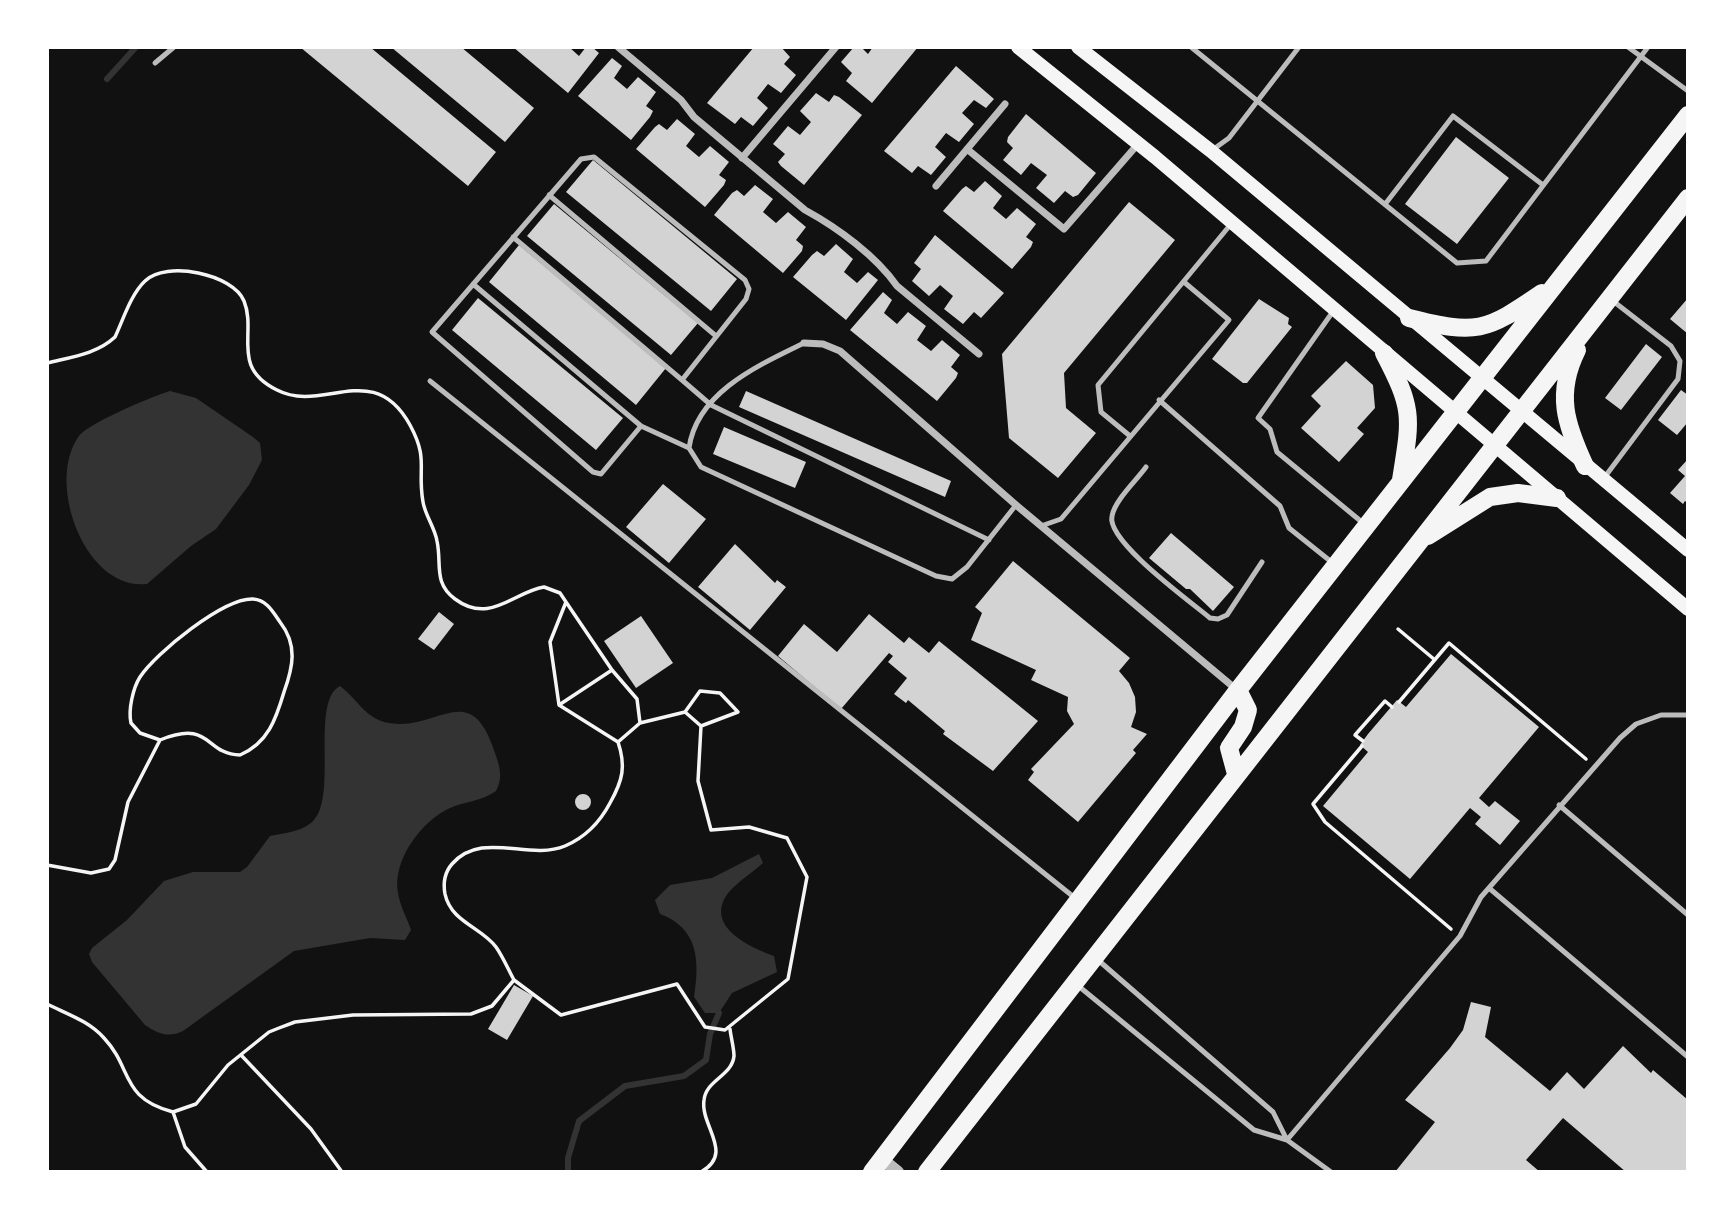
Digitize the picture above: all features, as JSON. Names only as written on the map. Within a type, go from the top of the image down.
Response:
[{"type":"main road","points":[[1018,47],[1138,144],[1688,609]]},
{"type":"main road","points":[[1077,47],[1211,150],[1688,550]]},
{"type":"main road","points":[[877,1165],[1238,690],[1688,115]]},
{"type":"main road","points":[[927,1172],[1688,198]]},
{"type":"main road","points":[[1409,318],[1466,330],[1492,326],[1560,281]]},
{"type":"main road","points":[[1585,466],[1568,430],[1564,395],[1571,363],[1592,321]]},
{"type":"main road","points":[[1384,353],[1406,397],[1410,415],[1401,483]]},
{"type":"main road","points":[[1419,541],[1490,497],[1518,493],[1557,498]]},
{"type":"main road","points":[[1236,774],[1229,748],[1243,727],[1248,710],[1238,690]]},
{"type":"street","points":[[618,47],[681,100],[694,117],[742,158],[887,272],[897,286],[978,354]]},
{"type":"street","points":[[742,158],[836,47]]},
{"type":"street","points":[[936,186],[1005,104]]},
{"type":"street","points":[[967,149],[1064,229],[1138,144]]},
{"type":"street","points":[[804,343],[823,344],[840,351],[1016,505],[1238,690]]},
{"type":"street","points":[[877,1165],[898,1172]]},
{"type":"lane","points":[[155,64],[174,47]]},
{"type":"lane","points":[[1191,47],[1457,263],[1486,261],[1648,47]]},
{"type":"lane","points":[[1211,150],[1229,138],[1298,47]]},
{"type":"lane","points":[[1628,47],[1688,91]]},
{"type":"lane","points":[[1386,203],[1453,116],[1543,185]]},
{"type":"lane","points":[[641,426],[601,474],[593,472],[432,332],[581,159],[594,157],[744,280],[749,289],[746,299],[682,380]]},
{"type":"lane","points":[[549,195],[716,336]]},
{"type":"lane","points":[[1130,436],[1101,412],[1098,385],[1231,224]]},
{"type":"lane","points":[[513,237],[711,405],[989,540]]},
{"type":"lane","points":[[1041,526],[1061,519],[1229,320],[1184,282]]},
{"type":"lane","points":[[473,284],[641,426],[689,448],[701,467],[936,576],[952,579],[967,567],[1016,505]]},
{"type":"lane","points":[[1602,480],[1678,379],[1680,361],[1671,346],[1610,299]]},
{"type":"lane","points":[[1334,310],[1258,418],[1270,429],[1277,452],[1366,525]]},
{"type":"lane","points":[[689,448],[701,417],[729,384],[804,343]]},
{"type":"lane","points":[[430,381],[1078,900]]},
{"type":"lane","points":[[1159,400],[1280,506],[1289,528],[1336,565]]},
{"type":"lane","points":[[1146,467],[1112,514],[1112,524],[1125,546],[1210,618],[1218,620],[1227,615],[1262,562]]},
{"type":"lane","points":[[1287,1140],[1460,936],[1489,888],[1612,746],[1636,724],[1661,715],[1688,715]]},
{"type":"lane","points":[[1559,805],[1688,915]]},
{"type":"lane","points":[[1489,888],[1688,1057]]},
{"type":"lane","points":[[1094,956],[1273,1112],[1287,1140]]},
{"type":"lane","points":[[1073,982],[1254,1130],[1287,1140],[1331,1172]]},
{"type":"path","points":[[47,363],[95,351],[108,343],[115,337],[141,286],[154,275],[184,271],[230,285],[244,300],[250,363],[255,372],[275,389],[299,396],[357,389],[393,402],[405,416],[423,450],[423,505],[437,539],[439,579],[455,599],[468,607],[502,607],[544,587],[560,593],[612,670],[637,699],[640,723]]},
{"type":"path","points":[[47,865],[91,873],[109,869],[115,860],[128,802],[160,740],[183,732],[197,734],[208,738],[223,751],[240,755],[267,736],[293,665],[286,629],[267,605],[252,599],[244,600],[211,615],[186,632],[145,671],[136,683],[131,723],[140,733],[160,740]]},
{"type":"path","points":[[566,602],[550,642],[559,705],[618,742],[625,762],[616,792],[598,825],[564,846],[530,850],[489,846],[476,848],[464,853],[448,869],[444,879],[447,902],[459,918],[495,945],[514,980],[561,1015],[677,984],[705,1027],[728,1030],[788,979],[807,877],[787,838],[749,827],[711,830],[698,780],[701,726]]},
{"type":"path","points":[[1398,629],[1435,660]]},
{"type":"path","points":[[1399,702],[1449,643],[1586,760]]},
{"type":"path","points":[[559,705],[612,670]]},
{"type":"path","points":[[618,742],[640,723],[685,712],[700,691],[720,693],[738,712],[701,726]]},
{"type":"path","points":[[1392,707],[1385,701],[1355,735],[1362,744],[1313,804],[1325,822],[1453,931]]},
{"type":"path","points":[[685,712],[701,726]]},
{"type":"path","points":[[47,1004],[97,1031],[111,1047],[131,1087],[151,1104],[173,1112],[197,1104],[228,1065],[269,1032],[295,1022],[353,1015],[482,1012],[492,1006],[514,980]]},
{"type":"path","points":[[701,1172],[709,1167],[717,1149],[703,1101],[712,1083],[732,1064],[734,1056],[728,1030]]},
{"type":"path","points":[[241,1055],[311,1129],[342,1172]]},
{"type":"path","points":[[173,1112],[185,1147],[207,1172]]},
{"type":"shaded area","points":[[170,391],[196,398],[253,437],[260,443],[262,460],[249,485],[216,529],[191,546],[147,584],[125,582],[105,570],[89,552],[77,530],[69,505],[67,480],[70,456],[79,436],[95,424]]},
{"type":"shaded area","points":[[340,686],[369,714],[381,721],[400,724],[461,712],[473,716],[484,728],[498,761],[500,775],[496,791],[439,814],[411,843],[404,855],[397,881],[399,898],[411,930],[405,940],[370,938],[294,951],[183,1031],[168,1035],[154,1031],[145,1025],[92,962],[89,954],[92,948],[127,920],[164,881],[193,872],[240,872],[247,867],[270,836],[297,830],[311,823],[319,811],[323,794],[326,711],[331,696]]},
{"type":"shaded area","points":[[759,854],[763,863],[726,896],[721,907],[722,918],[734,935],[754,948],[774,956],[777,972],[732,993],[719,1013],[705,1013],[694,997],[697,970],[694,947],[682,928],[660,914],[655,900],[670,885],[712,878]]},
{"type":"building","points":[[300,47],[370,47],[496,152],[468,186]]},
{"type":"building","points":[[391,47],[461,47],[534,108],[505,142]]},
{"type":"building","points":[[513,47],[569,47],[579,56],[586,47],[592,47],[599,53],[568,93]]},
{"type":"building","points":[[754,47],[781,47],[790,57],[784,64],[796,75],[781,93],[768,84],[757,98],[768,108],[753,126],[741,117],[735,124],[707,103]]},
{"type":"building","points":[[854,47],[861,47],[868,54],[873,47],[918,47],[872,103],[846,81],[852,73],[841,62]]},
{"type":"building","points":[[612,58],[622,66],[614,78],[627,89],[638,77],[656,92],[646,106],[653,111],[650,117],[631,140],[578,96]]},
{"type":"building","points":[[956,66],[994,99],[986,108],[974,100],[962,113],[974,124],[959,142],[946,133],[935,147],[946,157],[931,175],[918,166],[912,173],[884,151]]},
{"type":"building","points":[[816,93],[829,102],[834,95],[839,97],[862,115],[804,185],[781,166],[778,162],[785,154],[773,144],[788,126],[800,135],[811,122],[800,111]]},
{"type":"building","points":[[1026,114],[1096,173],[1078,195],[1073,197],[1065,191],[1054,203],[1036,188],[1047,175],[1031,163],[1021,175],[1003,160],[1013,148],[1007,142],[1008,137]]},
{"type":"building","points":[[677,119],[695,134],[686,146],[699,157],[710,146],[729,162],[719,175],[726,180],[724,185],[705,207],[636,149],[659,124],[667,130]]},
{"type":"building","points":[[1456,137],[1509,178],[1457,244],[1405,204]]},
{"type":"building","points":[[593,160],[737,279],[711,311],[566,192]]},
{"type":"building","points":[[985,181],[1002,196],[993,208],[1006,219],[1017,208],[1036,224],[1026,237],[1033,242],[1031,247],[1012,269],[943,211],[966,186],[974,192]]},
{"type":"building","points":[[755,185],[773,199],[763,212],[776,223],[788,212],[806,227],[796,240],[803,246],[802,251],[783,273],[714,215],[732,193],[737,190],[744,196]]},
{"type":"building","points":[[1129,202],[1175,240],[1064,373],[1066,408],[1096,433],[1058,478],[1009,438],[1002,354]]},
{"type":"building","points":[[554,204],[698,323],[671,355],[527,236]]},
{"type":"building","points":[[935,235],[1004,293],[981,318],[974,312],[963,324],[944,309],[953,296],[940,285],[929,296],[912,281],[921,269],[914,263]]},
{"type":"building","points":[[836,244],[853,259],[844,272],[857,283],[868,272],[878,280],[846,320],[793,277],[817,251],[824,256]]},
{"type":"building","points":[[519,245],[666,368],[636,405],[489,282]]},
{"type":"building","points":[[883,292],[892,300],[884,313],[897,324],[908,312],[926,326],[917,340],[931,351],[942,340],[960,355],[951,367],[958,373],[956,378],[937,401],[850,330]]},
{"type":"building","points":[[478,298],[623,418],[596,450],[452,330]]},
{"type":"building","points":[[1688,298],[1688,334],[1670,319]]},
{"type":"building","points":[[1259,299],[1289,318],[1288,324],[1292,327],[1247,383],[1243,383],[1212,359]]},
{"type":"building","points":[[1646,344],[1662,357],[1621,410],[1605,398]]},
{"type":"building","points":[[1346,361],[1373,385],[1375,408],[1357,428],[1364,434],[1339,462],[1301,428],[1321,406],[1311,396]]},
{"type":"building","points":[[1681,390],[1688,395],[1688,422],[1677,435],[1658,420]]},
{"type":"building","points":[[746,391],[951,481],[945,497],[739,407]]},
{"type":"building","points":[[724,427],[806,462],[795,488],[713,454]]},
{"type":"building","points":[[1688,459],[1688,503],[1685,501],[1683,504],[1670,493],[1685,476],[1678,470]]},
{"type":"building","points":[[663,484],[706,519],[669,563],[626,527]]},
{"type":"building","points":[[1171,533],[1234,587],[1213,611],[1190,589],[1186,589],[1149,558]]},
{"type":"building","points":[[735,544],[775,583],[777,580],[786,587],[750,630],[698,587]]},
{"type":"building","points":[[1013,561],[1130,658],[1119,671],[1129,683],[1135,697],[1136,712],[1131,727],[1147,734],[1133,750],[1136,753],[1078,822],[1028,780],[1034,772],[1031,769],[1074,724],[1067,711],[1068,697],[1031,680],[1036,670],[971,640],[982,613],[975,607]]},
{"type":"building","points":[[439,612],[454,624],[434,650],[418,639]]},
{"type":"building","points":[[869,614],[904,643],[909,637],[929,653],[939,641],[1038,721],[993,771],[943,734],[945,731],[908,700],[906,703],[894,694],[907,678],[888,662],[893,656],[889,653],[841,709],[778,656],[804,624],[837,652]]},
{"type":"building","points":[[641,616],[673,663],[636,688],[604,641]]},
{"type":"building","points":[[1451,654],[1539,727],[1479,798],[1489,807],[1495,801],[1520,821],[1500,845],[1475,824],[1481,817],[1470,808],[1410,879],[1323,806],[1368,752],[1360,745],[1368,734],[1397,700],[1406,707]]},
{"type":"building","points":[[583,794],[591,802],[583,810],[575,802]]},
{"type":"building","points":[[514,985],[533,996],[507,1040],[488,1029]]},
{"type":"building","points":[[1471,1002],[1491,1007],[1485,1037],[1550,1091],[1567,1072],[1584,1089],[1623,1046],[1651,1073],[1653,1070],[1688,1100],[1688,1172],[1626,1172],[1563,1118],[1526,1160],[1540,1172],[1395,1172],[1435,1122],[1405,1100],[1463,1030]]},
{"type":"waterway","points":[[107,79],[136,47]]},
{"type":"waterway","points":[[568,1172],[568,1158],[579,1121],[625,1086],[684,1076],[706,1060],[710,1034],[719,1013]]}]
